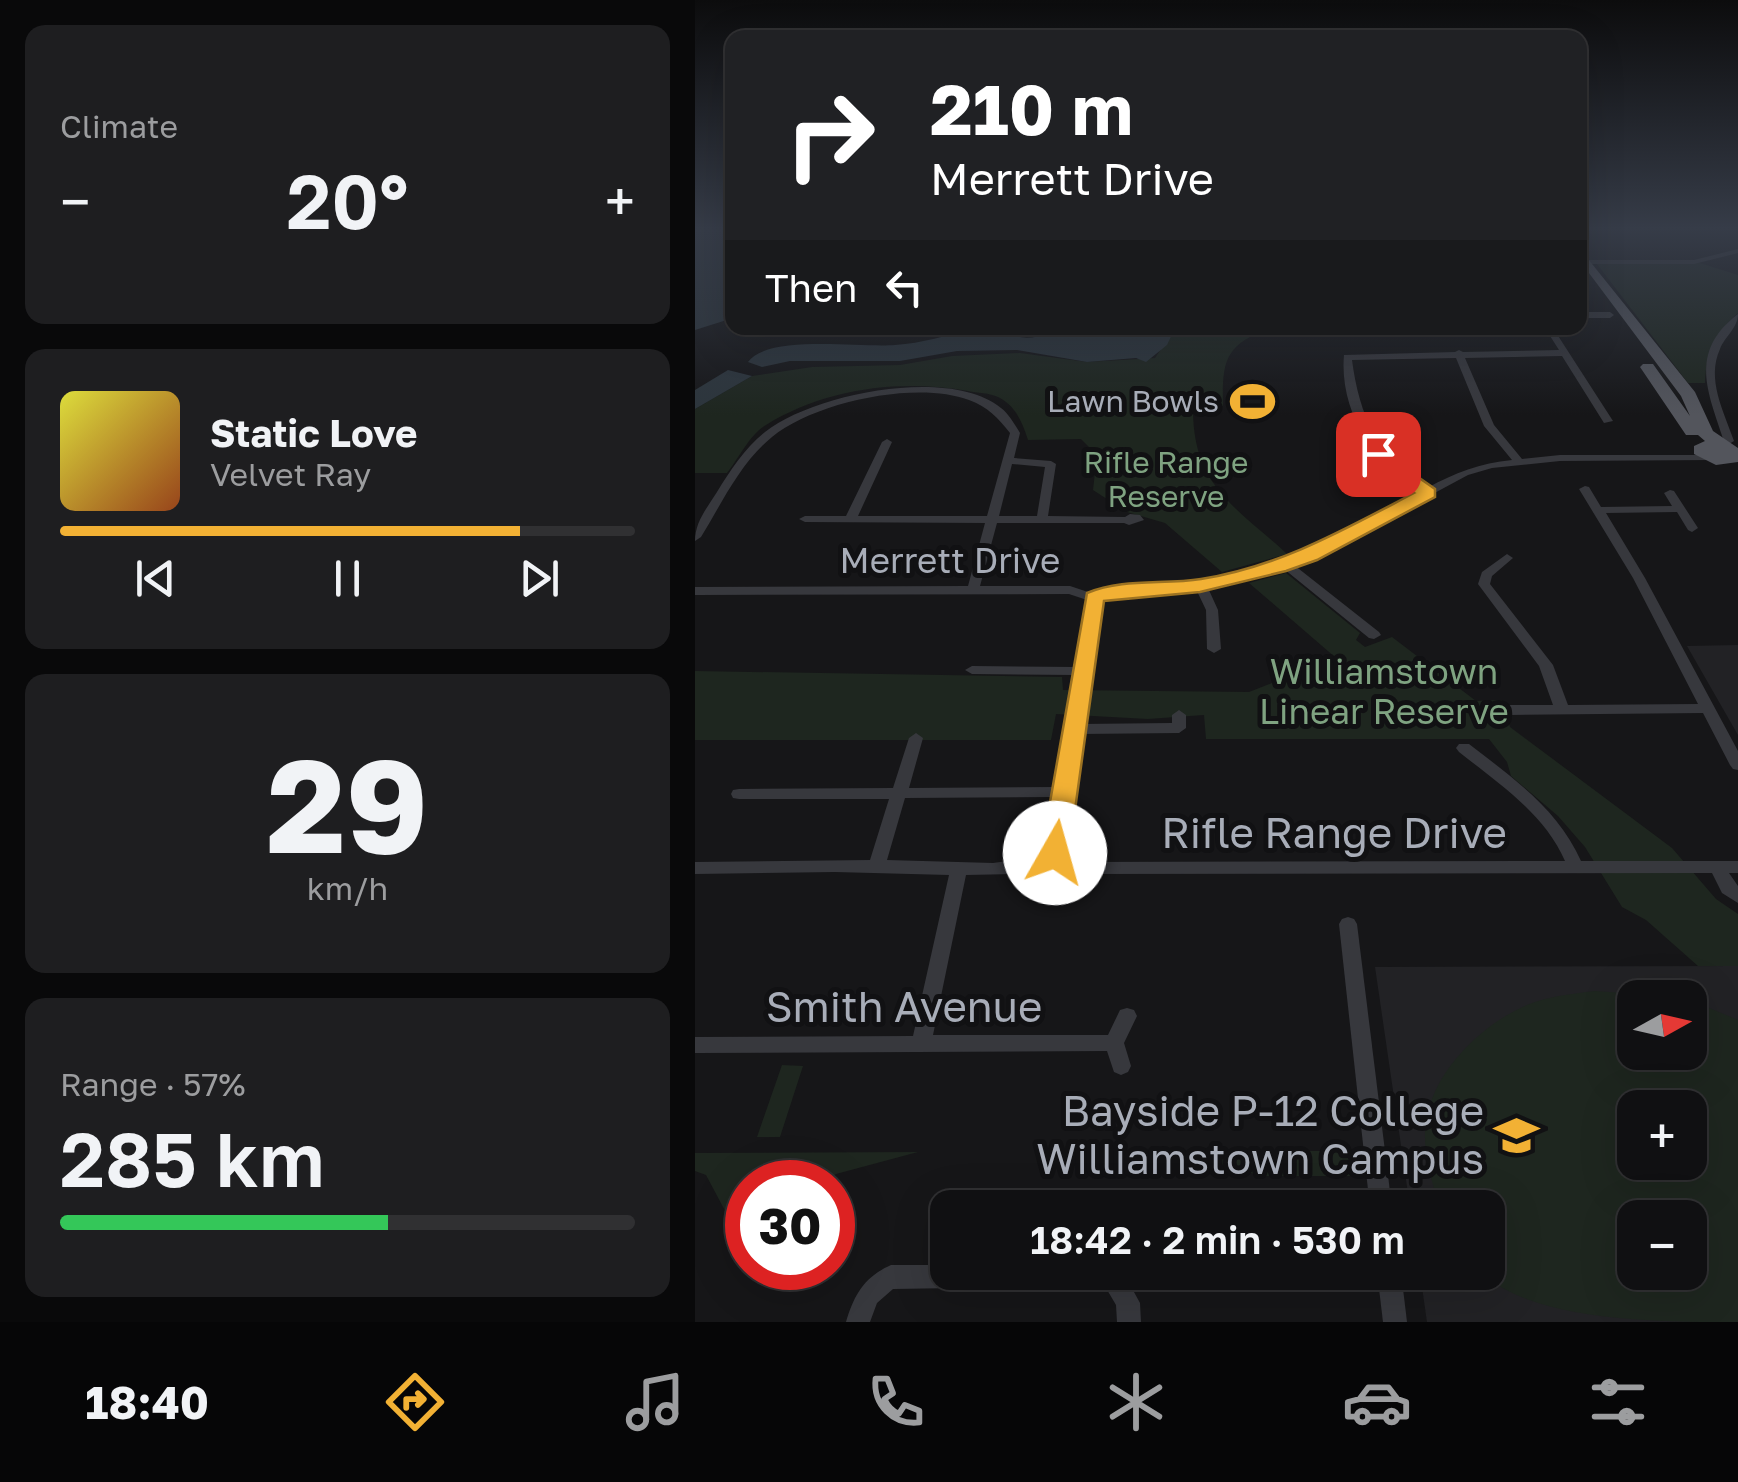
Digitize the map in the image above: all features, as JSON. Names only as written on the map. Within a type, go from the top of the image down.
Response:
[{"type":"main road","points":[[1597,292],[1609,315],[1685,417],[1725,455]]},
{"type":"main road","points":[[1605,292],[1683,388],[1705,432],[1725,455]]},
{"type":"street","points":[[1587,315],[1609,315]]},
{"type":"street","points":[[1725,455],[1709,388],[1715,345],[1738,317]]},
{"type":"street","points":[[1553,335],[1608,421]]},
{"type":"street","points":[[1428,493],[1403,479],[1374,449],[1362,426],[1346,358],[1351,354],[1565,353]]},
{"type":"street","points":[[1459,354],[1489,426],[1517,460]]},
{"type":"street","points":[[1338,382],[1351,382]]},
{"type":"street","points":[[1683,388],[1709,388]]},
{"type":"street","points":[[695,537],[769,433],[798,414],[858,396],[933,392],[988,403],[1005,416],[1015,434],[973,590]]},
{"type":"street","points":[[850,520],[887,442]]},
{"type":"street","name":"Merrett Drive","points":[[695,591],[1070,590],[1094,598],[1109,592],[1201,586],[1286,565],[1478,468],[1517,460],[1725,455]]},
{"type":"street","points":[[1010,460],[1047,461],[1053,465],[1042,518]]},
{"type":"street","points":[[1585,489],[1738,765]]},
{"type":"street","points":[[1670,493],[1692,528]]},
{"type":"street","points":[[695,510],[712,510]]},
{"type":"street","points":[[1599,510],[1681,510]]},
{"type":"street","points":[[805,520],[1127,520]]},
{"type":"street","points":[[1507,558],[1486,575],[1484,584],[1546,665],[1562,709]]},
{"type":"street","points":[[1286,565],[1372,637]]},
{"type":"street","points":[[1201,586],[1213,612],[1214,649]]},
{"type":"street","points":[[1058,858],[1056,838],[1094,598]]},
{"type":"street","points":[[972,670],[1082,671]]},
{"type":"street","points":[[1510,710],[1707,708]]},
{"type":"street","points":[[1073,729],[1179,728],[1179,715]]},
{"type":"street","points":[[877,865],[917,738]]},
{"type":"street","points":[[1464,748],[1553,822],[1567,842],[1576,868]]},
{"type":"street","points":[[1485,765],[1502,759]]},
{"type":"street","points":[[739,794],[1063,792]]},
{"type":"street","name":"Rifle Range Drive","points":[[695,868],[1032,866],[1058,858],[1077,868],[1738,867]]},
{"type":"street","points":[[921,1045],[959,868]]},
{"type":"street","points":[[1718,868],[1728,888],[1738,896]]},
{"type":"street","points":[[1348,924],[1379,1190]]},
{"type":"street","points":[[1121,1066],[1114,1043],[1127,1016]]},
{"type":"street","name":"Smith Avenue","points":[[695,1044],[1114,1043]]},
{"type":"street","points":[[858,1322],[865,1298],[873,1287],[891,1277],[1091,1274],[1113,1277],[1123,1289],[1129,1322]]},
{"type":"street","points":[[1391,1290],[1395,1322]]},
{"type":"shaded area","points":[[695,292],[725,292],[725,321],[695,330]]},
{"type":"shaded area","points":[[948,335],[1024,338],[1172,335],[1167,345],[1146,362],[1136,358],[1087,362],[1017,350],[957,351],[900,361],[790,361],[762,367],[748,362],[758,353],[794,345],[905,344]]},
{"type":"shaded area","points":[[728,370],[752,376],[695,409],[695,390]]},
{"type":"shaded area","points":[[1738,645],[1738,735],[1687,646]]},
{"type":"shaded area","name":"Bayside P-12 College Williamstown Campus","points":[[1738,966],[1738,1322],[1427,1322],[1422,1290],[1505,1290],[1505,1190],[1408,1190],[1375,967]]},
{"type":"green space","points":[[1618,292],[1738,292],[1738,313],[1713,344],[1705,383],[1688,383]]},
{"type":"green space","name":"Rifle Range Reserve","points":[[1170,335],[1253,335],[1229,356],[1223,406],[1193,406],[1195,433],[1200,456],[1220,492],[1287,554],[1222,572],[1165,523],[1127,512],[1093,490],[1097,455],[1081,439],[1028,440],[1017,415],[1004,401],[942,387],[864,390],[813,402],[760,429],[727,473],[695,473],[695,409],[752,376],[812,367],[900,365],[952,356],[1020,353],[1087,362],[1155,358]]},
{"type":"green space","name":"Williamstown Linear Reserve","points":[[1286,573],[1360,633],[1356,640],[1365,647],[1392,637],[1476,701],[1502,700],[1510,727],[1672,848],[1716,899],[1738,914],[1738,966],[1698,966],[1646,920],[1622,907],[1585,847],[1558,816],[1511,776],[1507,762],[1489,739],[1206,739],[1204,715],[1148,719],[1056,714],[1051,740],[695,740],[695,671],[1062,677],[1063,690],[1249,692],[1336,658],[1249,583]]},
{"type":"green space","points":[[1617,993],[1617,1070],[1707,1070],[1707,1007],[1738,1020],[1738,1322],[1601,1316],[1533,1301],[1505,1289],[1505,1190],[1435,1190],[1425,1132],[1435,1091],[1446,1072],[1492,1025],[1527,1005],[1560,996]]},
{"type":"green space","points":[[782,1065],[803,1066],[780,1137],[757,1137]]},
{"type":"green space","points":[[1179,1151],[1355,1151],[1358,1176],[1261,1176]]},
{"type":"green space","points":[[918,1152],[855,1169],[855,1160],[725,1160],[725,1211],[706,1175],[695,1171],[695,1153]]},
{"type":"place","name":"Lawn Bowls","points":[[1252,402]]},
{"type":"place","name":"Bayside P-12 College Williamstown Campus","points":[[1517,1135]]},
{"type":"route","points":[[1055,853],[1094,598],[1109,592],[1200,586],[1279,567],[1310,555],[1428,493],[1403,479],[1378,454]]}]
